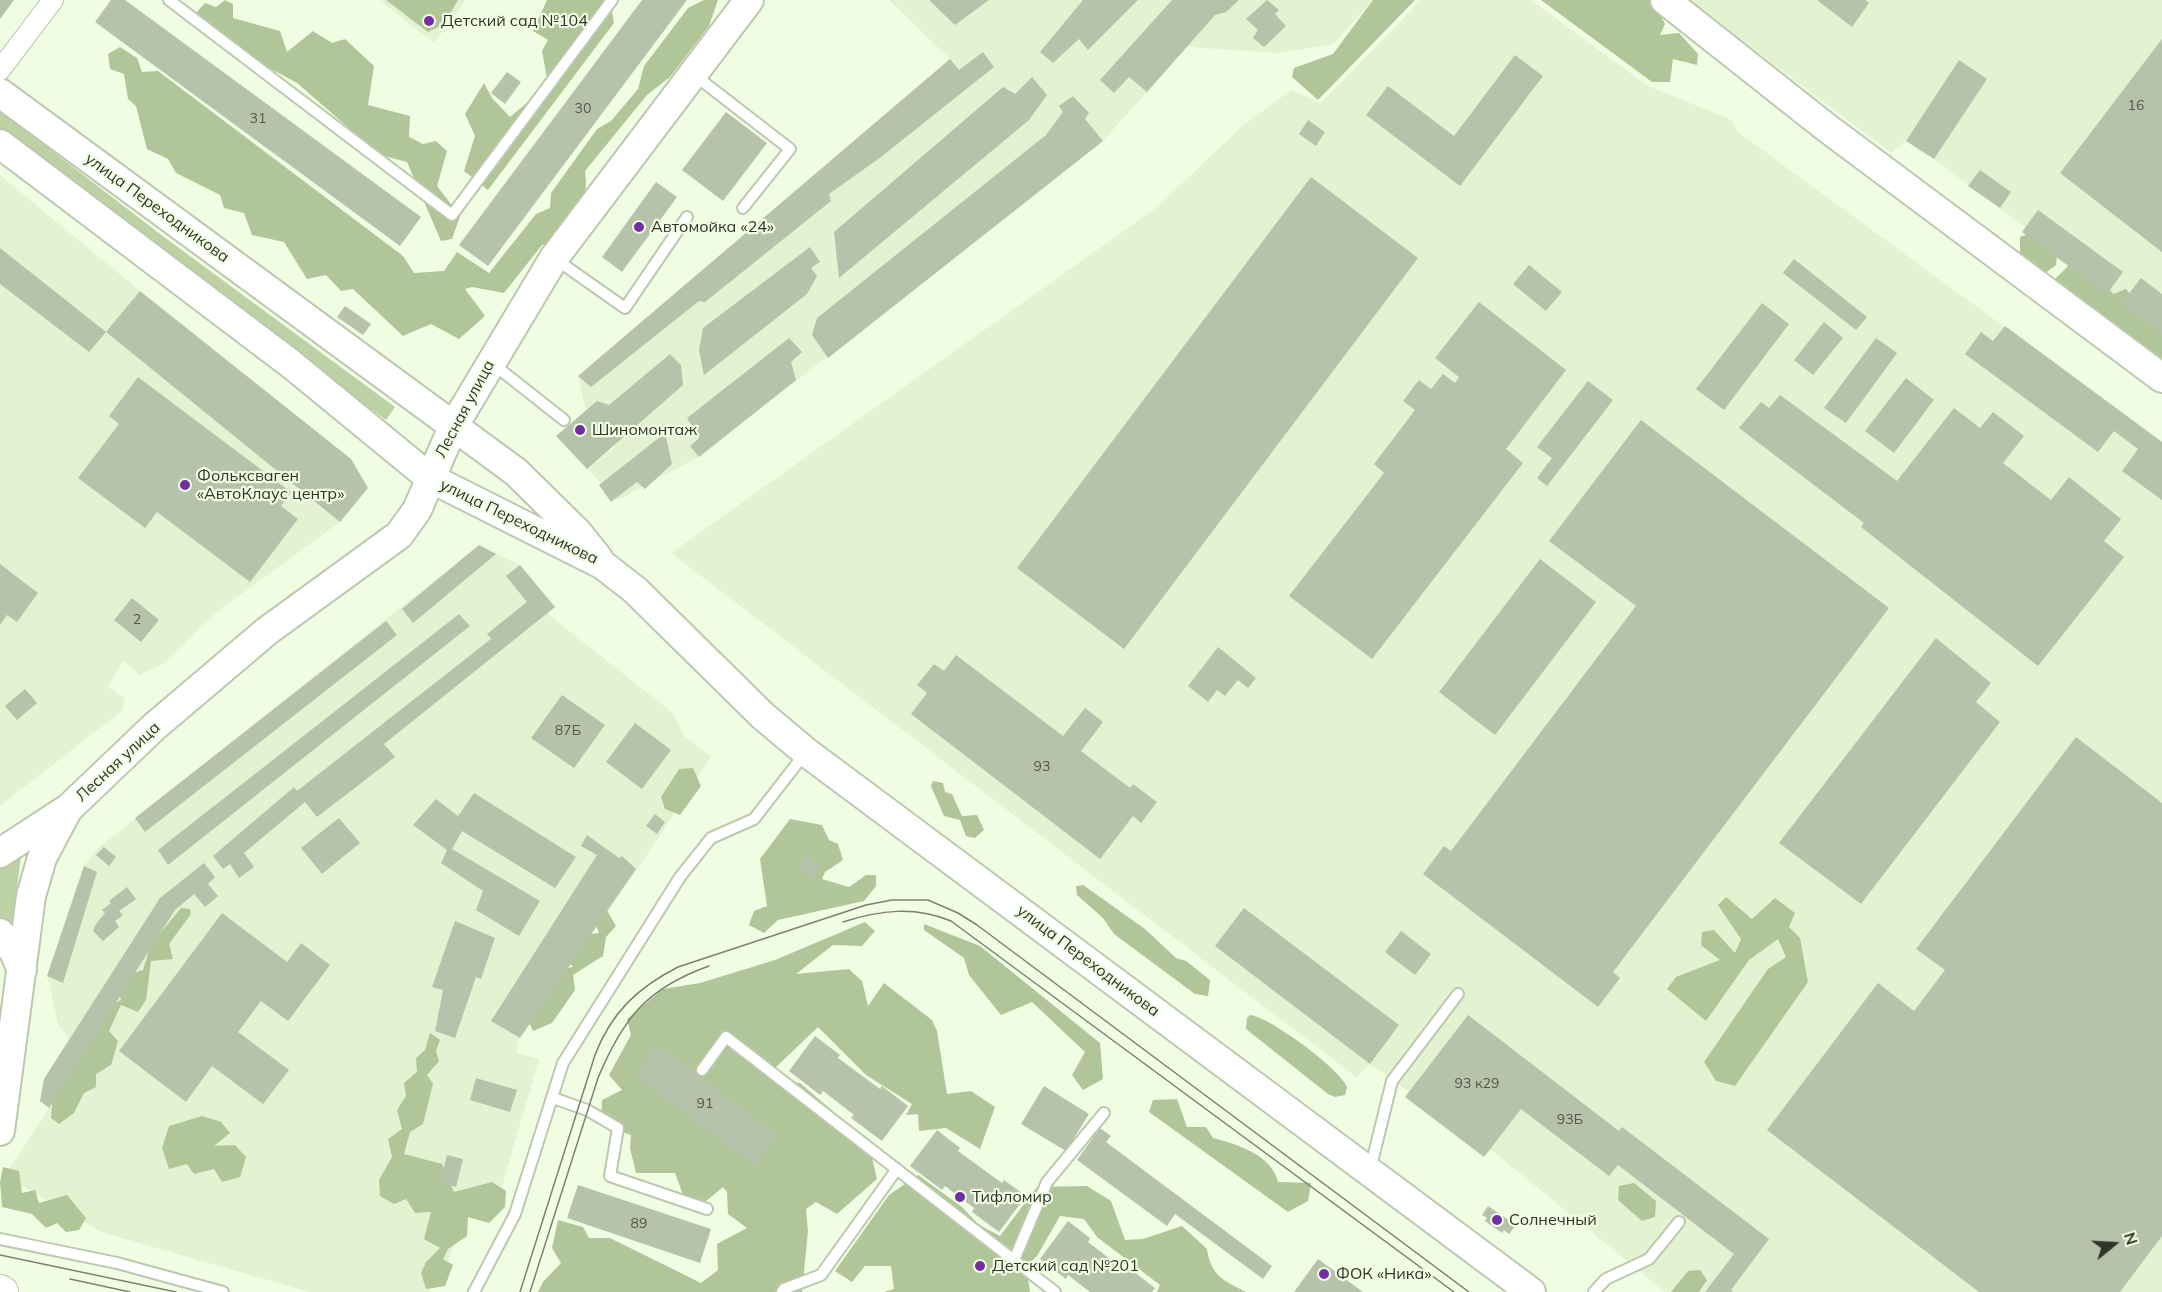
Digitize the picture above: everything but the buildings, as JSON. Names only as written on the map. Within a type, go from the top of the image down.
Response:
[{"type":"main road","name":"Лесная улица","points":[[69,808],[155,726],[267,631],[399,535],[417,510],[453,427],[554,258],[749,0]]},
{"type":"main road","points":[[1665,0],[1827,128],[2162,378]]},
{"type":"main road","name":"улица Переходникова","points":[[0,93],[516,472],[578,533],[603,565]]},
{"type":"main road","name":"улица Переходникова","points":[[0,144],[291,364],[430,478],[603,565],[635,590],[763,716],[806,752],[1531,1292]]},
{"type":"main road","points":[[0,853],[69,808]]},
{"type":"main road","points":[[0,1131],[31,896],[42,858],[69,808]]},
{"type":"main road","points":[[0,933],[14,952],[22,970]]},
{"type":"street","points":[[0,70],[48,2]]},
{"type":"lane","points":[[169,0],[452,215],[612,0]]},
{"type":"lane","points":[[693,74],[790,149],[743,208]]},
{"type":"lane","points":[[554,258],[625,308],[687,217]]},
{"type":"lane","points":[[490,362],[564,420]]},
{"type":"lane","points":[[474,1292],[515,1214],[563,1064],[681,877],[711,838],[754,819],[806,752]]},
{"type":"lane","points":[[1370,1170],[1392,1081],[1458,994]]},
{"type":"lane","points":[[702,1070],[726,1037],[1055,1292]]},
{"type":"lane","points":[[554,1098],[587,1110],[618,1128],[610,1176],[707,1209]]},
{"type":"lane","points":[[1014,1260],[1047,1182],[1104,1113]]},
{"type":"lane","points":[[782,1292],[784,1289],[821,1275],[897,1169]]},
{"type":"lane","points":[[1594,1292],[1606,1279],[1649,1259],[1679,1222]]},
{"type":"lane","points":[[0,1239],[117,1263],[223,1292]]},
{"type":"shaded area","points":[[225,0],[233,4],[233,18],[280,31],[287,52],[313,31],[332,43],[345,39],[374,66],[368,105],[410,116],[409,137],[423,144],[436,141],[447,151],[437,186],[460,216],[452,239],[441,241],[407,162],[380,155],[297,83],[249,57],[194,15],[205,3],[216,7]]},
{"type":"shaded area","name":"Детский сад №104","points":[[379,0],[466,0],[434,43]]},
{"type":"shaded area","name":"Детский сад №104","points":[[386,0],[458,0],[444,24],[428,32]]},
{"type":"shaded area","points":[[547,0],[610,0],[614,23],[488,190],[464,171],[475,136],[465,114],[484,83],[492,98],[510,117],[528,102],[547,78],[542,51],[548,40],[533,31]]},
{"type":"shaded area","points":[[704,0],[718,0],[709,26],[670,77],[647,95],[585,171],[584,201],[572,227],[560,243],[542,245],[504,293],[472,287],[465,289],[485,316],[459,339],[431,324],[403,336],[353,289],[341,291],[326,275],[307,279],[284,242],[252,235],[244,213],[224,208],[220,195],[176,173],[168,159],[147,149],[136,106],[128,99],[124,74],[110,69],[108,54],[120,47],[137,58],[142,72],[158,71],[403,256],[414,273],[444,271],[457,252],[489,273],[536,214],[550,208],[551,193],[597,129],[611,121],[638,89],[644,66],[688,8]]},
{"type":"shaded area","points":[[889,0],[1373,0],[1334,44],[1278,53],[1187,47],[1103,141],[699,457],[618,500],[587,469],[615,447],[586,411],[578,376],[950,59]]},
{"type":"shaded area","points":[[1373,0],[1415,0],[1318,100],[1292,77],[1294,68],[1333,54]]},
{"type":"shaded area","points":[[1421,0],[1531,0],[1648,86],[1732,120],[1738,132],[2162,442],[2162,1292],[1665,1292],[1495,1153],[1370,1064],[1356,1077],[671,553],[1157,207],[1240,128],[1291,90],[1321,103]]},
{"type":"shaded area","points":[[1541,0],[1653,0],[1665,24],[1660,35],[1679,33],[1698,54],[1697,65],[1673,59],[1670,82],[1652,82]]},
{"type":"shaded area","points":[[1688,0],[2162,0],[2162,335],[2022,232],[2025,227],[1934,159],[1906,141],[1891,153]]},
{"type":"shaded area","points":[[0,111],[164,237],[395,407],[386,420],[282,345],[0,131]]},
{"type":"shaded area","points":[[0,175],[140,291],[107,333],[340,522],[217,612],[164,663],[140,675],[123,661],[108,686],[125,699],[122,711],[0,806]]},
{"type":"shaded area","points":[[2028,234],[2057,255],[2056,265],[2044,274],[2020,256],[2020,237]]},
{"type":"shaded area","points":[[2071,263],[2102,278],[2113,294],[2126,289],[2146,316],[2162,327],[2162,365],[2053,281]]},
{"type":"shaded area","points":[[479,545],[520,565],[555,607],[548,614],[674,714],[684,736],[711,756],[653,846],[520,1037],[516,1053],[539,1059],[492,1221],[463,1212],[446,1270],[429,1292],[309,1292],[101,1232],[5,1176],[49,1108],[40,1101],[44,1079],[69,1039],[58,1024],[47,976],[84,866],[97,849]]},
{"type":"shaded area","points":[[693,768],[701,786],[680,815],[665,809],[661,797],[679,769]]},
{"type":"shaded area","points":[[933,781],[943,783],[945,792],[952,794],[962,816],[977,815],[984,830],[975,838],[966,836],[960,820],[944,816],[931,786]]},
{"type":"shaded area","points":[[790,819],[822,825],[829,840],[838,844],[843,860],[825,872],[822,879],[849,887],[866,875],[876,875],[876,886],[864,901],[778,920],[764,933],[749,925],[754,911],[767,906],[760,859]]},
{"type":"shaded area","points":[[22,848],[11,934],[0,922],[0,865]]},
{"type":"shaded area","points":[[1083,885],[1145,929],[1176,958],[1186,961],[1210,980],[1208,996],[1195,994],[1114,934],[1103,918],[1077,895],[1076,886]]},
{"type":"shaded area","points":[[1726,897],[1752,919],[1775,898],[1795,913],[1789,927],[1800,938],[1808,982],[1735,1086],[1716,1081],[1704,1062],[1768,969],[1786,957],[1778,939],[1749,960],[1706,1021],[1667,989],[1676,977],[1720,960],[1701,945],[1702,932],[1714,930],[1735,953],[1741,939],[1718,905]]},
{"type":"shaded area","points":[[605,907],[616,926],[606,937],[603,956],[573,975],[575,990],[552,1023],[533,1031],[524,1011],[551,970],[573,967],[565,956],[583,935],[599,933],[593,917]]},
{"type":"shaded area","points":[[181,908],[190,909],[191,914],[169,944],[173,959],[151,961],[146,1000],[138,1012],[121,1005],[109,1031],[118,1041],[111,1065],[96,1074],[96,1087],[84,1093],[74,1113],[59,1124],[51,1118],[53,1090],[93,1015],[121,1000],[118,989],[125,976],[143,970],[151,944]]},
{"type":"shaded area","points":[[865,922],[875,931],[862,946],[833,945],[796,974],[849,969],[862,981],[868,1006],[884,983],[932,1020],[937,1031],[947,1094],[971,1091],[995,1107],[980,1149],[946,1128],[919,1131],[918,1114],[906,1115],[912,1104],[866,1075],[818,1027],[775,1068],[778,1081],[800,1083],[868,1141],[877,1179],[837,1214],[816,1202],[806,1209],[808,1231],[802,1292],[538,1292],[543,1282],[561,1263],[552,1248],[558,1220],[583,1227],[589,1238],[610,1238],[701,1283],[718,1270],[717,1244],[747,1228],[728,1214],[727,1192],[723,1187],[705,1202],[683,1195],[675,1173],[636,1173],[630,1148],[631,1135],[601,1125],[602,1100],[622,1090],[609,1075],[631,1035],[627,1019],[663,989],[700,983],[775,960]]},
{"type":"shaded area","points":[[924,924],[980,946],[1100,1043],[1103,1079],[1083,1090],[1072,1075],[1085,1052],[1032,1002],[1001,1015],[969,975],[964,958],[924,930]]},
{"type":"shaded area","points":[[1250,1015],[1288,1034],[1319,1057],[1342,1079],[1347,1087],[1345,1095],[1335,1097],[1328,1094],[1246,1029],[1247,1018]]},
{"type":"shaded area","points":[[430,1033],[440,1040],[436,1051],[439,1061],[427,1075],[433,1084],[423,1124],[410,1132],[404,1154],[442,1164],[454,1192],[492,1182],[506,1191],[505,1207],[489,1223],[468,1217],[467,1236],[448,1249],[443,1259],[453,1265],[445,1286],[426,1289],[421,1273],[426,1262],[440,1248],[424,1239],[431,1212],[415,1213],[406,1199],[394,1204],[380,1196],[379,1180],[392,1157],[388,1139],[402,1129],[397,1110],[406,1096],[404,1083],[417,1072],[416,1058],[425,1050]]},
{"type":"shaded area","points":[[1177,1099],[1187,1127],[1206,1127],[1213,1138],[1252,1152],[1269,1165],[1278,1182],[1311,1183],[1308,1201],[1288,1212],[1149,1112],[1153,1100]]},
{"type":"shaded area","points":[[202,1116],[221,1122],[230,1133],[214,1146],[235,1145],[246,1157],[240,1177],[222,1182],[214,1169],[194,1174],[187,1164],[169,1169],[162,1148],[169,1126]]},
{"type":"shaded area","points":[[3,1167],[19,1171],[22,1193],[35,1190],[39,1203],[67,1195],[86,1218],[79,1230],[66,1232],[57,1223],[46,1228],[32,1214],[2,1207],[0,1182]]},
{"type":"shaded area","points":[[918,1175],[962,1207],[979,1225],[1000,1236],[1037,1187],[1087,1186],[1111,1201],[1125,1240],[1143,1239],[1182,1226],[1207,1249],[1212,1265],[1219,1276],[1246,1292],[1157,1292],[1160,1285],[1097,1237],[1084,1219],[1060,1216],[1037,1256],[1026,1266],[1030,1292],[884,1292],[894,1289],[891,1266],[865,1266],[852,1282],[835,1271],[889,1195]]},
{"type":"shaded area","points":[[1634,1183],[1656,1201],[1655,1217],[1642,1221],[1618,1200],[1619,1186]]},
{"type":"shaded area","points":[[1700,1270],[1707,1280],[1699,1292],[1671,1292],[1688,1271]]},
{"type":"tram line","points":[[520,1292],[595,1055],[609,1026],[627,1003],[650,984],[678,967],[866,905],[892,900],[928,900],[958,913],[977,925],[1469,1292]]},
{"type":"tram line","points":[[843,922],[897,911],[924,913],[951,921],[1454,1292]]},
{"type":"tram line","points":[[530,1292],[598,1078],[617,1038],[628,1022],[653,995],[669,984],[709,966]]},
{"type":"tram line","points":[[0,1255],[176,1292]]},
{"type":"tram line","points":[[70,1279],[130,1292]]},
{"type":"place","name":"Детский сад №104","points":[[429,21]]},
{"type":"place","name":"Автомойка «24»","points":[[639,227]]},
{"type":"place","name":"Шиномонтаж","points":[[580,430]]},
{"type":"place","name":"Фольксваген «АвтоКлаус центр»","points":[[185,485]]},
{"type":"place","name":"Тифломир","points":[[960,1197]]},
{"type":"place","name":"Солнечный","points":[[1497,1220]]},
{"type":"place","name":"Детский сад №201","points":[[980,1266]]},
{"type":"place","name":"ФОК «Ника»","points":[[1324,1274]]}]
